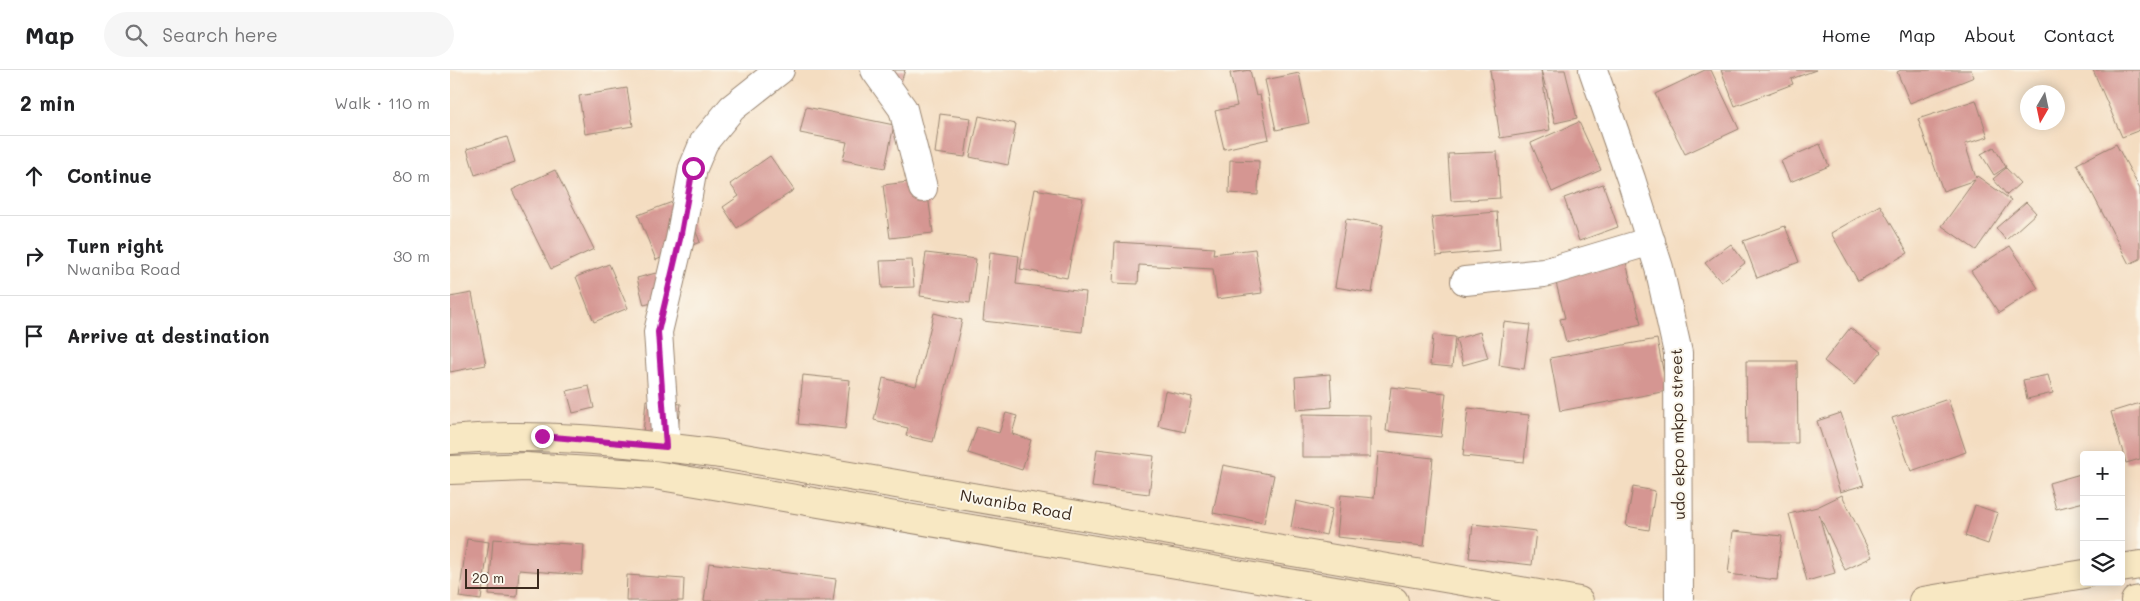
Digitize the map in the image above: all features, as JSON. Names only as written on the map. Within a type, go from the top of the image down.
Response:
[{"type":"main road","name":"Nwaniba Road","points":[[450,440],[487,436],[542,436],[666,447],[741,457],[1580,601]]},
{"type":"main road","points":[[450,470],[526,467],[655,475],[1394,601]]},
{"type":"main road","points":[[2125,567],[2140,565]]},
{"type":"main road","points":[[1923,601],[2080,575]]},
{"type":"main road","points":[[2134,601],[2140,600]]},
{"type":"street","points":[[666,447],[658,332],[680,239],[693,168],[704,142],[732,108],[780,70]]},
{"type":"street","points":[[875,70],[903,109],[923,188]]},
{"type":"street","name":"udo ekpo mkpo street","points":[[1593,70],[1651,241],[1678,353],[1679,601]]},
{"type":"street","points":[[1465,280],[1544,273],[1651,241]]},
{"type":"building","points":[[880,70],[905,70],[899,88]]},
{"type":"building","points":[[1250,70],[1256,96],[1260,95],[1269,139],[1224,149],[1215,111],[1237,106],[1230,73]]},
{"type":"building","points":[[1490,70],[1541,70],[1550,130],[1500,138]]},
{"type":"building","points":[[1541,70],[1565,70],[1577,118],[1555,123]]},
{"type":"building","points":[[1705,70],[1711,70],[1739,129],[1685,154],[1655,94]]},
{"type":"building","points":[[1721,70],[1816,70],[1791,79],[1793,84],[1735,106]]},
{"type":"building","points":[[1901,70],[1971,70],[1974,77],[1910,103],[1897,72]]},
{"type":"building","points":[[2093,70],[2140,70],[2140,130],[2122,137]]},
{"type":"building","points":[[1299,73],[1309,123],[1276,130],[1265,80]]},
{"type":"building","points":[[627,88],[633,126],[585,134],[579,96]]},
{"type":"building","points":[[1976,100],[1988,137],[1965,144],[1976,178],[1977,176],[2011,200],[1976,250],[1942,226],[1975,180],[1943,191],[1918,119]]},
{"type":"building","points":[[806,107],[894,125],[885,168],[843,160],[847,142],[800,133]]},
{"type":"building","points":[[940,114],[971,118],[965,157],[935,153]]},
{"type":"building","points":[[979,116],[1016,124],[1008,165],[970,157]]},
{"type":"building","points":[[1579,122],[1601,170],[1552,192],[1531,143]]},
{"type":"building","points":[[507,137],[515,162],[475,175],[467,149]]},
{"type":"building","points":[[1820,144],[1829,166],[1790,182],[1781,161]]},
{"type":"building","points":[[2116,144],[2140,189],[2140,259],[2129,264],[2077,164]]},
{"type":"building","points":[[1994,147],[2006,167],[1994,175],[1981,154]]},
{"type":"building","points":[[1497,152],[1500,198],[1451,201],[1448,154]]},
{"type":"building","points":[[770,156],[794,190],[737,228],[723,207],[739,196],[730,184]]},
{"type":"building","points":[[1230,160],[1259,161],[1258,195],[1229,193]]},
{"type":"building","points":[[2006,168],[2020,183],[2007,195],[1993,179]]},
{"type":"building","points":[[555,170],[594,249],[551,269],[512,190]]},
{"type":"building","points":[[926,180],[933,233],[890,238],[883,185]]},
{"type":"building","points":[[1603,184],[1618,227],[1579,241],[1564,198]]},
{"type":"building","points":[[1035,189],[1083,198],[1067,278],[1020,269]]},
{"type":"building","points":[[683,198],[700,242],[656,260],[638,215]]},
{"type":"building","points":[[2026,202],[2036,213],[2006,240],[1996,228]]},
{"type":"building","points":[[1880,205],[1908,253],[1858,281],[1831,233]]},
{"type":"building","points":[[1497,212],[1500,250],[1436,256],[1432,217]]},
{"type":"building","points":[[1346,219],[1383,225],[1372,293],[1335,287]]},
{"type":"building","points":[[1785,226],[1799,262],[1757,278],[1743,241]]},
{"type":"building","points":[[1115,242],[1214,248],[1213,254],[1255,249],[1262,293],[1217,299],[1213,269],[1139,265],[1138,284],[1113,283]]},
{"type":"building","points":[[1731,244],[1745,263],[1721,282],[1705,263]]},
{"type":"building","points":[[2010,246],[2038,288],[1999,313],[1971,271]]},
{"type":"building","points":[[990,252],[1019,256],[1016,284],[1086,292],[1082,332],[983,321]]},
{"type":"building","points":[[926,253],[976,259],[970,303],[920,296]]},
{"type":"building","points":[[912,260],[914,287],[882,288],[880,261]]},
{"type":"building","points":[[1626,262],[1641,324],[1566,342],[1560,319],[1565,318],[1555,279]]},
{"type":"building","points":[[609,264],[628,308],[594,322],[576,277]]},
{"type":"building","points":[[656,273],[664,300],[644,305],[637,278]]},
{"type":"building","points":[[472,293],[486,365],[450,372],[450,297]]},
{"type":"building","points":[[934,313],[962,320],[933,442],[906,436],[908,428],[874,420],[883,378],[916,386]]},
{"type":"building","points":[[1504,322],[1530,325],[1524,369],[1499,365]]},
{"type":"building","points":[[1850,328],[1881,352],[1854,385],[1824,361]]},
{"type":"building","points":[[1480,332],[1488,358],[1463,365],[1456,339]]},
{"type":"building","points":[[1433,335],[1455,337],[1452,367],[1430,365]]},
{"type":"building","points":[[1657,339],[1667,391],[1560,411],[1550,358]]},
{"type":"building","points":[[1746,361],[1797,361],[1798,443],[1747,443]]},
{"type":"building","points":[[1330,374],[1332,407],[1297,410],[1295,377]]},
{"type":"building","points":[[803,375],[850,380],[845,429],[798,424]]},
{"type":"building","points":[[2048,375],[2053,393],[2027,399],[2023,380]]},
{"type":"building","points":[[589,386],[594,408],[573,413],[567,391]]},
{"type":"building","points":[[1391,387],[1446,393],[1441,437],[1386,431]]},
{"type":"building","points":[[1165,391],[1192,397],[1185,432],[1158,426]]},
{"type":"building","points":[[1948,399],[1966,452],[1911,471],[1892,418]]},
{"type":"building","points":[[646,400],[681,404],[677,438],[643,434]]},
{"type":"building","points":[[2140,403],[2140,459],[2126,463],[2125,451],[2122,451],[2111,412]]},
{"type":"building","points":[[1468,408],[1529,415],[1524,462],[1463,456]]},
{"type":"building","points":[[1006,413],[1017,416],[1012,434],[1031,440],[1022,470],[968,453],[977,427],[999,433]]},
{"type":"building","points":[[1841,413],[1864,485],[1840,492],[1817,421]]},
{"type":"building","points":[[1302,414],[1370,415],[1370,457],[1302,457]]},
{"type":"building","points":[[1097,449],[1154,456],[1149,494],[1092,487]]},
{"type":"building","points":[[1378,452],[1433,458],[1424,546],[1337,537],[1341,495],[1374,498]]},
{"type":"building","points":[[1223,465],[1274,475],[1264,523],[1213,513]]},
{"type":"building","points":[[2080,474],[2080,503],[2056,509],[2049,483]]},
{"type":"building","points":[[1633,487],[1655,491],[1649,530],[1626,526]]},
{"type":"building","points":[[1842,495],[1872,557],[1845,570],[1819,515],[1835,573],[1807,581],[1789,514],[1817,507]]},
{"type":"building","points":[[1296,501],[1332,509],[1326,535],[1291,527]]},
{"type":"building","points":[[1975,505],[1998,513],[1988,544],[1965,536]]},
{"type":"building","points":[[1473,524],[1536,531],[1532,565],[1469,558]]},
{"type":"building","points":[[1733,531],[1782,536],[1777,580],[1728,574]]},
{"type":"building","points":[[467,539],[489,542],[481,600],[459,597]]},
{"type":"building","points":[[493,539],[584,545],[582,575],[519,570],[517,597],[489,595]]},
{"type":"building","points":[[709,563],[836,579],[833,601],[704,601]]},
{"type":"building","points":[[627,575],[684,579],[683,601],[626,601]]},
{"type":"route","points":[[542,436],[621,441],[666,447],[658,332],[680,239],[693,168]]}]
